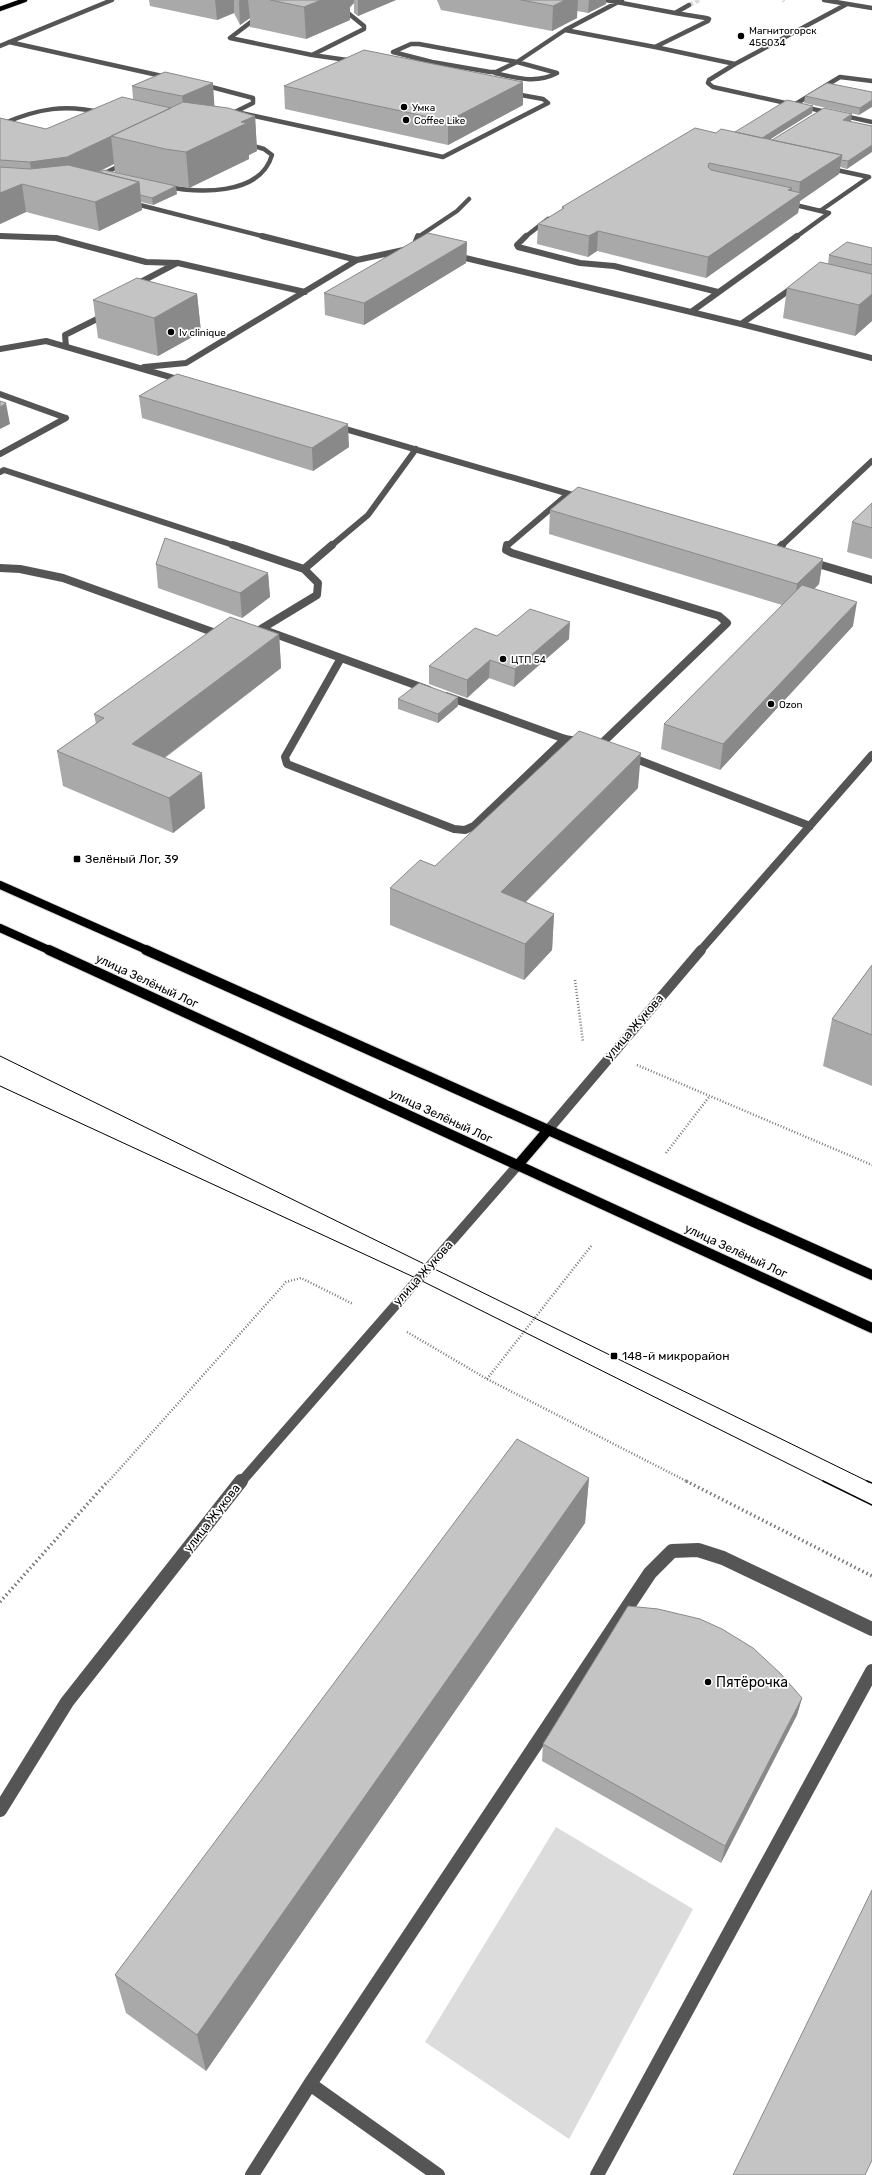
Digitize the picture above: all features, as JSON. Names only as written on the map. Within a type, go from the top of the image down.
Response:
[{"type":"main road","points":[[0,9],[24,0]]},
{"type":"main road","points":[[0,885],[872,1275]]},
{"type":"main road","name":"улица Зелёный Лог","points":[[0,928],[872,1328]]},
{"type":"main road","name":"улица Жукова","points":[[518,1165],[548,1130]]},
{"type":"street","points":[[0,46],[112,0]]},
{"type":"street","points":[[606,0],[620,1],[709,20],[655,47]]},
{"type":"street","points":[[824,0],[872,8]]},
{"type":"street","points":[[495,73],[516,62],[553,36],[592,17],[620,1]]},
{"type":"street","points":[[847,4],[735,64],[709,80],[708,83],[713,87],[726,92],[872,122]]},
{"type":"street","points":[[675,13],[689,5]]},
{"type":"street","points":[[333,14],[348,13],[352,10]]},
{"type":"street","points":[[268,14],[261,12],[230,38],[312,55],[364,63]]},
{"type":"street","points":[[312,55],[364,29],[364,26],[348,13]]},
{"type":"street","points":[[579,15],[592,17]]},
{"type":"street","points":[[565,30],[735,64]]},
{"type":"street","points":[[9,42],[176,79]]},
{"type":"street","points":[[416,43],[516,62],[557,73],[538,81],[495,73],[396,54],[393,52],[416,43]]},
{"type":"street","points":[[794,106],[840,77],[872,81]]},
{"type":"street","points":[[192,82],[253,98],[253,104],[228,115]]},
{"type":"street","points":[[236,112],[443,156],[450,155],[548,103],[543,99],[504,92]]},
{"type":"street","points":[[0,141],[7,137],[2,124],[44,108],[78,108],[107,114]]},
{"type":"street","points":[[813,117],[822,112]]},
{"type":"street","points":[[159,185],[190,192],[209,192],[230,189],[260,175],[270,163],[272,155],[264,148],[234,141]]},
{"type":"street","points":[[92,179],[132,160]]},
{"type":"street","points":[[820,211],[869,177],[823,167]]},
{"type":"street","points":[[105,173],[113,175]]},
{"type":"street","points":[[418,247],[416,241],[418,236],[457,211],[469,199]]},
{"type":"street","points":[[118,200],[357,260]]},
{"type":"street","points":[[691,312],[829,213],[784,202]]},
{"type":"street","points":[[556,215],[529,231],[523,240],[517,244],[518,247],[580,263],[614,266],[718,292]]},
{"type":"street","points":[[0,236],[56,238],[146,262],[178,263],[305,292]]},
{"type":"street","points":[[138,368],[186,363],[357,260],[418,247],[426,249]]},
{"type":"street","points":[[450,254],[741,324],[872,358]]},
{"type":"street","points":[[124,290],[178,263]]},
{"type":"street","points":[[741,324],[793,286],[806,285]]},
{"type":"street","points":[[66,346],[65,335],[111,312]]},
{"type":"street","points":[[0,350],[46,341],[191,383]]},
{"type":"street","points":[[0,394],[66,418],[0,454]]},
{"type":"street","points":[[326,423],[591,500]]},
{"type":"street","points":[[304,569],[368,515],[416,449]]},
{"type":"street","points":[[776,551],[872,461]]},
{"type":"street","points":[[1,470],[304,569],[316,579],[320,588],[317,595],[308,602],[258,630],[341,658],[565,739],[600,745],[810,826]]},
{"type":"street","points":[[568,494],[507,545],[506,550],[719,616],[726,623],[600,745]]},
{"type":"street","points":[[768,549],[872,580]]},
{"type":"street","points":[[0,568],[20,569],[63,578],[212,633],[231,636]]},
{"type":"street","points":[[341,658],[285,757],[287,764],[454,829],[465,830],[474,826],[565,739]]},
{"type":"street","name":"улица Жукова","points":[[548,1130],[616,1048],[872,755]]},
{"type":"street","name":"улица Жукова","points":[[0,1810],[67,1702],[241,1481],[518,1165]]},
{"type":"street","points":[[252,2175],[310,2084],[650,1573],[672,1551],[698,1550],[723,1558],[872,1629]]},
{"type":"street","points":[[597,2175],[872,1671]]},
{"type":"street","points":[[310,2084],[438,2175]]},
{"type":"path","points":[[575,980],[583,1042]]},
{"type":"path","points":[[631,1063],[872,1166]]},
{"type":"path","points":[[666,1153],[710,1097]]},
{"type":"path","points":[[486,1379],[592,1245]]},
{"type":"path","points":[[0,1602],[286,1282],[301,1278],[353,1304]]},
{"type":"path","points":[[406,1332],[486,1379],[872,1576]]},
{"type":"shaded area","points":[[556,1827],[693,1909],[569,2139],[425,2042]]},
{"type":"building","points":[[270,0],[321,0],[304,7]]},
{"type":"building","points":[[521,0],[565,0],[553,6]]},
{"type":"building","points":[[364,50],[523,82],[448,121],[284,86]]},
{"type":"building","points":[[165,72],[213,83],[182,96],[132,86]]},
{"type":"building","points":[[827,83],[872,92],[872,100],[860,108],[805,96]]},
{"type":"building","points":[[122,97],[171,108],[67,157],[30,162],[0,160],[0,118],[46,129]]},
{"type":"building","points":[[787,100],[813,106],[762,138],[735,132]]},
{"type":"building","points":[[183,102],[228,108],[255,116],[241,122],[247,123],[186,152],[165,149],[111,136]]},
{"type":"building","points":[[824,108],[852,114],[843,120],[872,126],[872,145],[848,161],[841,160],[842,155],[772,140]]},
{"type":"building","points":[[695,128],[716,133],[721,129],[842,155],[800,182],[709,163],[708,167],[711,170],[792,188],[788,190],[801,193],[708,257],[598,231],[589,236],[538,224],[564,208],[562,207]]},
{"type":"building","points":[[68,165],[139,182],[95,202],[22,184],[0,193],[0,167],[30,169]]},
{"type":"building","points":[[104,170],[176,186],[152,198],[140,195],[139,182],[99,172]]},
{"type":"building","points":[[428,233],[467,242],[364,303],[324,293]]},
{"type":"building","points":[[847,242],[872,248],[872,265],[829,255]]},
{"type":"building","points":[[820,262],[872,274],[872,294],[859,305],[787,288]]},
{"type":"building","points":[[137,278],[197,294],[154,318],[93,300]]},
{"type":"building","points":[[177,374],[348,424],[312,448],[139,396]]},
{"type":"building","points":[[0,401],[6,403],[0,407]]},
{"type":"building","points":[[578,487],[823,559],[797,584],[550,510]]},
{"type":"building","points":[[872,503],[872,528],[852,522]]},
{"type":"building","points":[[165,538],[268,573],[240,593],[156,564]]},
{"type":"building","points":[[802,585],[857,602],[723,744],[664,724]]},
{"type":"building","points":[[530,609],[570,622],[515,669],[490,660],[467,680],[429,666],[475,628],[497,636]]},
{"type":"building","points":[[230,617],[279,634],[132,744],[202,773],[169,798],[57,751],[104,718],[94,714]]},
{"type":"building","points":[[419,683],[458,697],[438,714],[398,699]]},
{"type":"building","points":[[579,731],[641,753],[501,892],[554,914],[525,944],[390,888],[420,860],[435,866]]},
{"type":"building","points":[[872,965],[872,1035],[832,1019]]},
{"type":"building","points":[[517,1439],[589,1478],[197,2035],[115,1975]]},
{"type":"building","points":[[628,1606],[658,1609],[700,1619],[722,1629],[753,1648],[781,1674],[802,1698],[725,1846],[543,1744]]},
{"type":"building","points":[[872,1890],[872,2160],[865,2175],[733,2175]]},
{"type":"tunnel","points":[[689,5],[699,0]]},
{"type":"tram line","points":[[0,1056],[869,1482]]},
{"type":"tram line","points":[[0,1086],[418,1279],[825,1482]]},
{"type":"tram line","points":[[823,1481],[872,1505]]},
{"type":"tram line","points":[[867,1481],[872,1483]]},
{"type":"place","name":"Магнитогорск 455034","points":[[741,36]]},
{"type":"place","name":"Умка","points":[[404,107]]},
{"type":"place","name":"Coffee Like","points":[[406,120]]},
{"type":"place","name":"Iv clinique","points":[[171,332]]},
{"type":"place","name":"ЦТП 54","points":[[503,659]]},
{"type":"place","name":"Ozon","points":[[771,704]]},
{"type":"place","name":"Зелёный Лог, 39","points":[[77,859]]},
{"type":"place","name":"148-й микрорайон","points":[[614,1356]]},
{"type":"place","name":"Пятёрочка","points":[[708,1682]]}]
